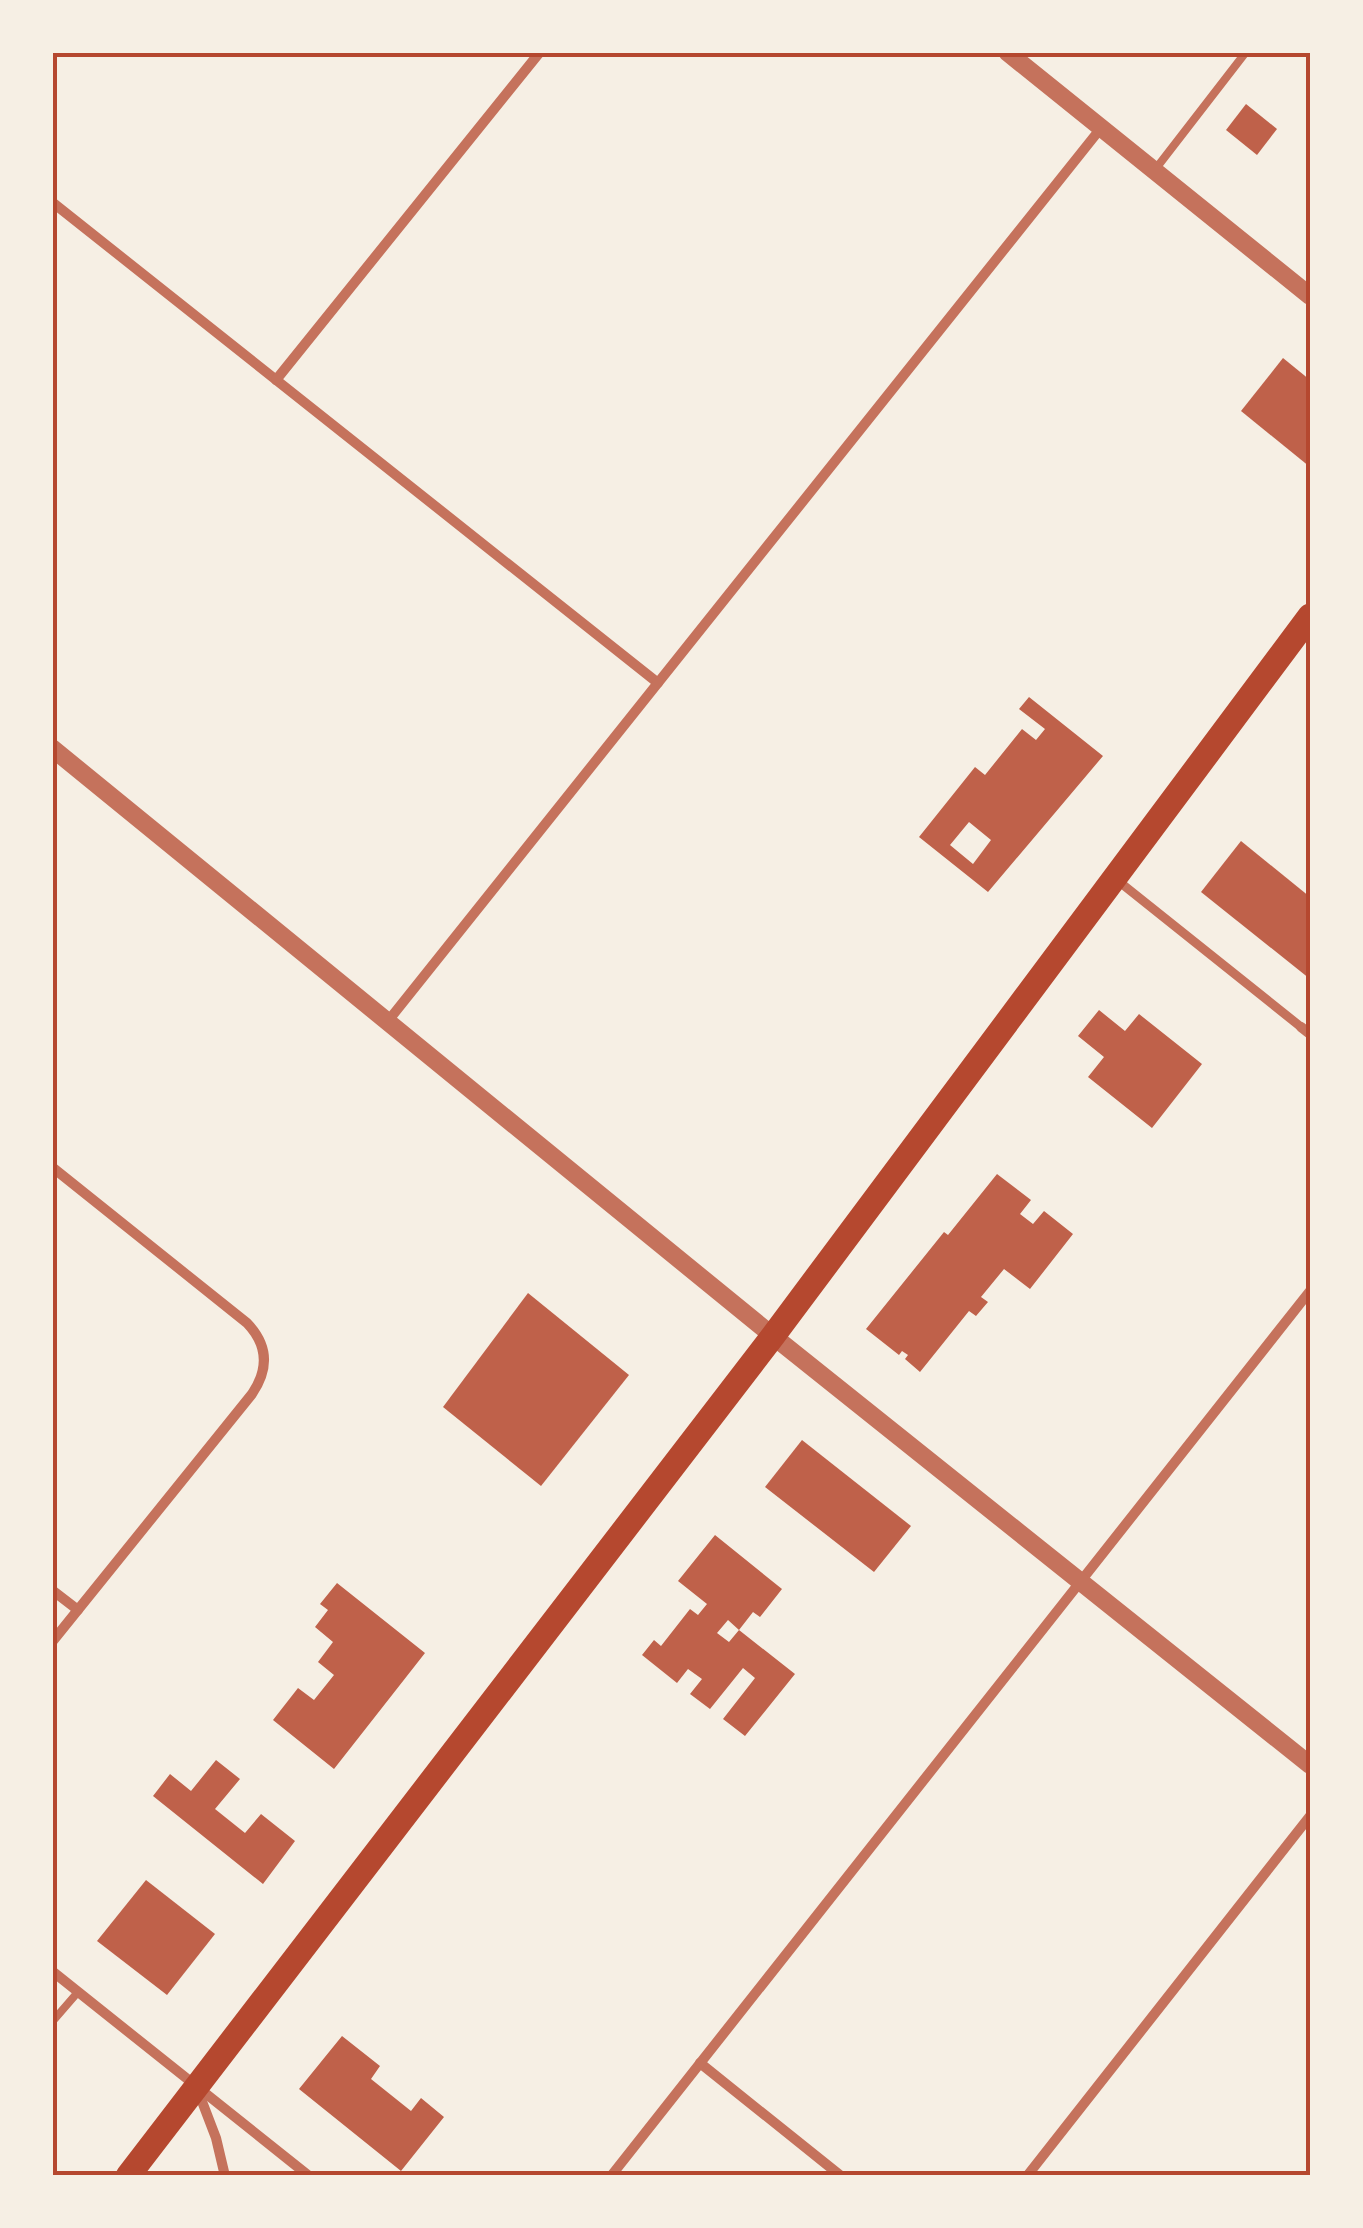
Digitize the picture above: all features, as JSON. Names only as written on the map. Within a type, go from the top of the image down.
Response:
[{"type":"main road","points":[[128,2176],[773,1336],[1310,616]]},
{"type":"street","points":[[276,380],[540,52]]},
{"type":"street","points":[[1007,52],[1310,296]]},
{"type":"street","points":[[388,1021],[1102,128]]},
{"type":"street","points":[[52,202],[658,683]]},
{"type":"street","points":[[52,748],[773,1336],[1310,1765]]},
{"type":"street","points":[[1115,879],[1306,1031]]},
{"type":"street","points":[[52,1167],[248,1323],[260,1339],[265,1356],[263,1374],[252,1394],[52,1642]]},
{"type":"street","points":[[611,2176],[1310,1291]]},
{"type":"street","points":[[52,1590],[78,1610]]},
{"type":"street","points":[[1026,2176],[1310,1816]]},
{"type":"street","points":[[52,1971],[310,2176]]},
{"type":"street","points":[[700,2064],[841,2176]]},
{"type":"street","points":[[196,2085],[220,2150],[225,2176]]},
{"type":"lane","points":[[1154,170],[1246,52]]},
{"type":"lane","points":[[52,2022],[78,1992]]},
{"type":"building","points":[[1246,104],[1277,129],[1257,155],[1226,130]]},
{"type":"building","points":[[1283,358],[1310,380],[1310,467],[1241,411]]},
{"type":"building","points":[[1029,697],[1103,756],[988,892],[919,837],[975,767],[985,775],[1022,729],[1036,740],[1045,729],[1019,709]],"holes":[[[969,822],[991,840],[973,864],[950,845]]]},
{"type":"building","points":[[1241,841],[1310,897],[1310,979],[1201,892]]},
{"type":"building","points":[[1099,1010],[1125,1031],[1139,1014],[1202,1064],[1152,1128],[1088,1077],[1104,1057],[1078,1036]]},
{"type":"building","points":[[997,1174],[1031,1200],[1020,1214],[1033,1224],[1044,1211],[1073,1234],[1030,1289],[1004,1269],[981,1297],[988,1302],[976,1316],[969,1311],[920,1372],[905,1359],[908,1355],[902,1351],[899,1355],[866,1329],[944,1232],[948,1235]]},
{"type":"building","points":[[528,1293],[629,1375],[541,1486],[443,1407]]},
{"type":"building","points":[[802,1440],[911,1526],[874,1572],[765,1487]]},
{"type":"building","points":[[715,1535],[782,1589],[760,1617],[753,1612],[739,1630],[795,1674],[745,1736],[723,1719],[755,1678],[743,1668],[710,1709],[690,1694],[702,1679],[688,1669],[677,1683],[642,1655],[654,1640],[661,1646],[690,1609],[698,1615],[707,1604],[678,1581]],"holes":[[[728,1620],[739,1630],[729,1642],[717,1633]]]},
{"type":"building","points":[[337,1583],[425,1653],[334,1769],[273,1720],[298,1688],[314,1700],[334,1675],[318,1662],[333,1642],[315,1627],[328,1610],[320,1604]]},
{"type":"building","points":[[216,1760],[240,1779],[215,1809],[245,1833],[261,1814],[295,1841],[263,1884],[153,1796],[170,1774],[191,1791]]},
{"type":"building","points":[[146,1880],[215,1934],[167,1995],[97,1941]]},
{"type":"building","points":[[342,2036],[380,2066],[371,2079],[411,2111],[421,2098],[444,2117],[401,2171],[299,2089]]}]
